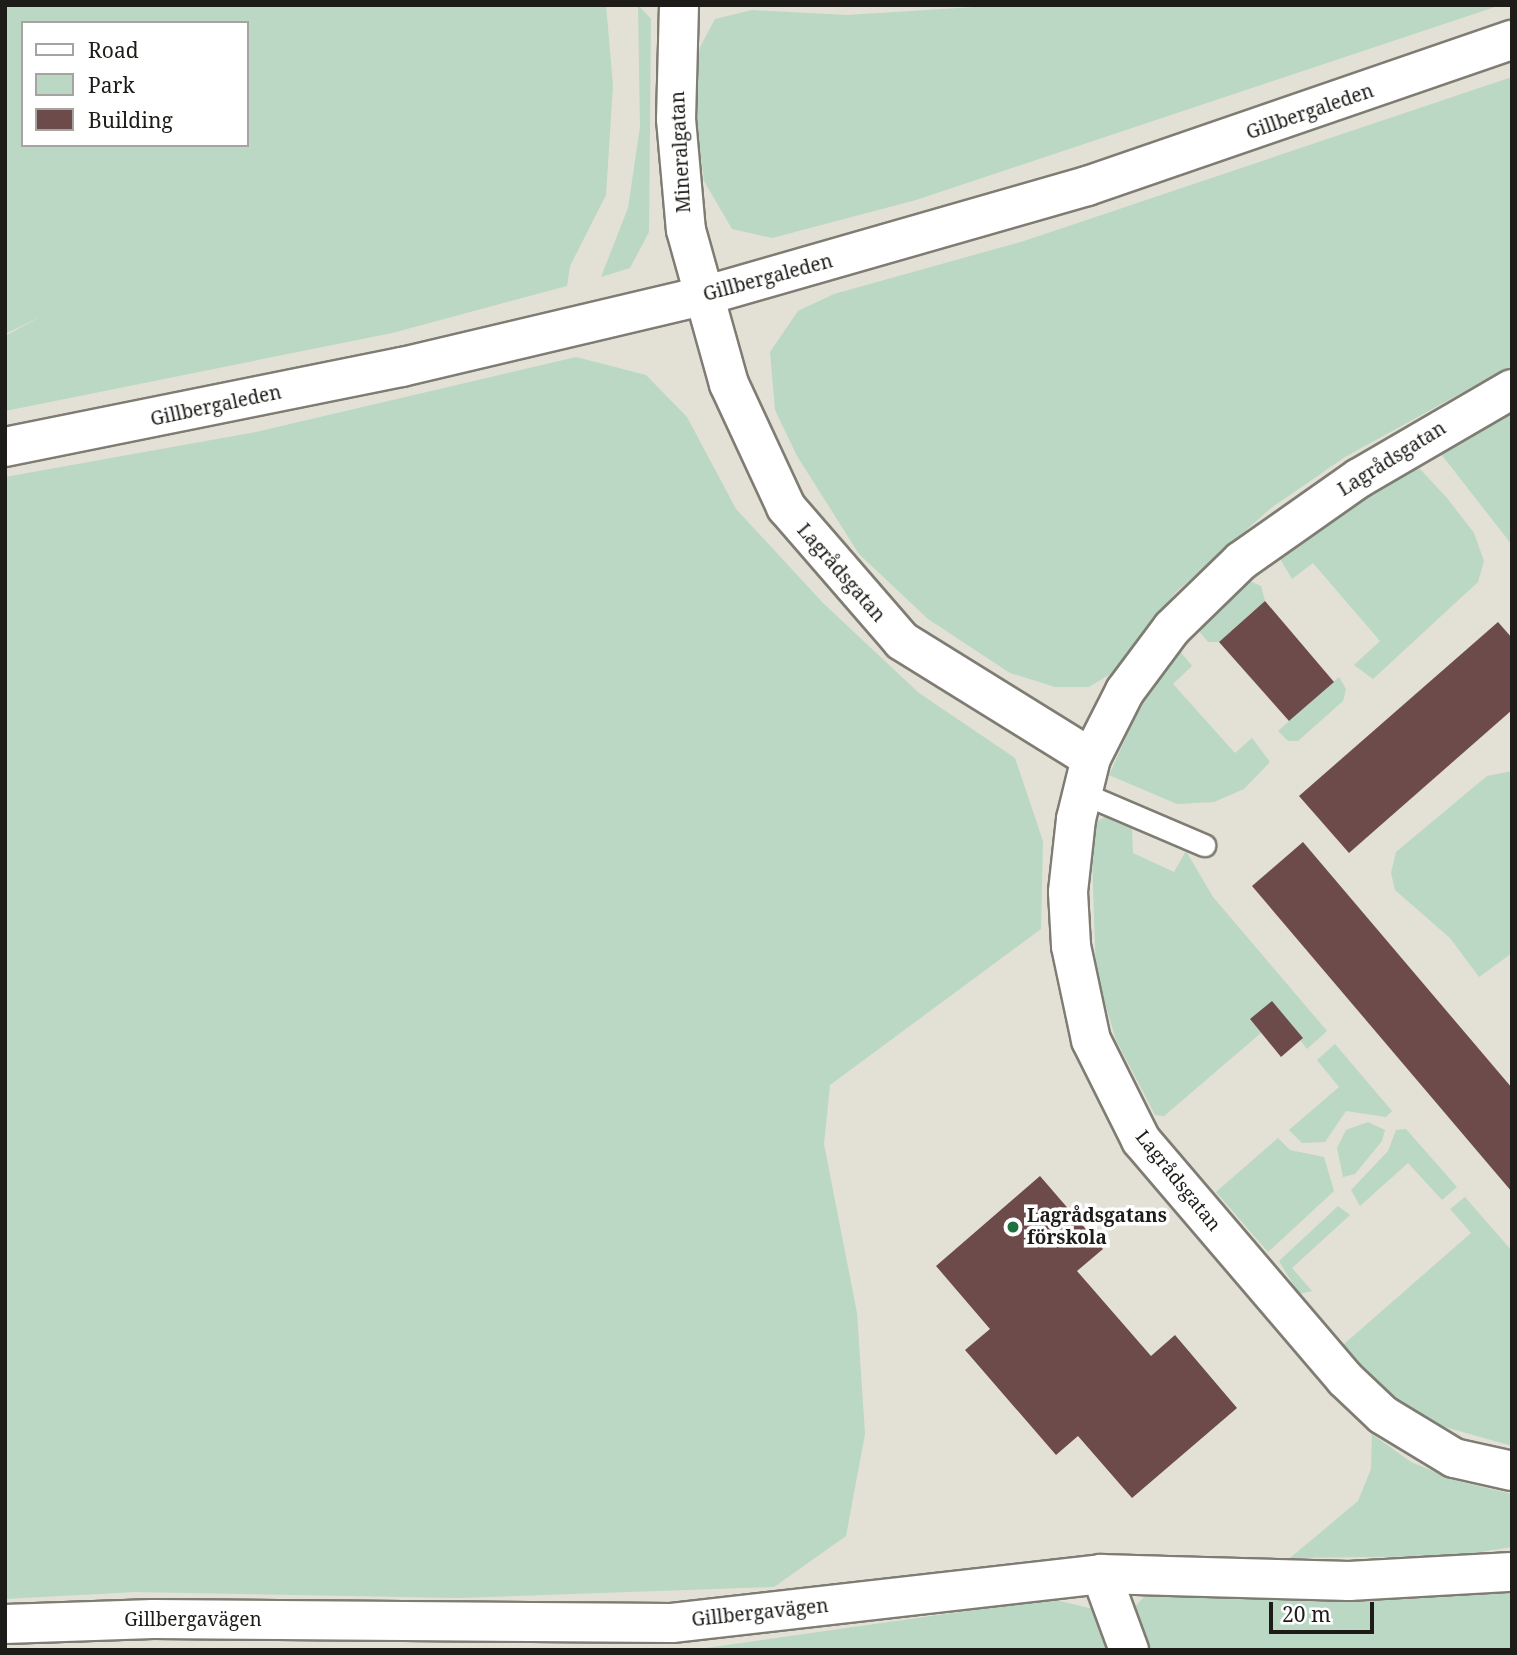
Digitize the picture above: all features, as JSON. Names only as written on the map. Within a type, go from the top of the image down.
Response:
[{"type":"street","name":"Mineralgatan","points":[[679,5],[678,179],[686,230],[707,295]]},
{"type":"street","name":"Gillbergaleden","points":[[5,447],[402,367],[707,295],[1087,186],[1512,40]]},
{"type":"street","name":"Lagrådsgatan","points":[[707,295],[750,440],[786,507],[820,553],[902,641],[1087,776]]},
{"type":"street","name":"Lagrådsgatan","points":[[1512,390],[1359,478],[1241,561],[1172,628],[1125,691],[1087,776],[1068,892],[1078,990],[1091,1040],[1141,1140],[1345,1379],[1383,1415],[1454,1458],[1512,1471]]},
{"type":"street","name":"Gillbergavägen","points":[[5,1624],[153,1619],[672,1623],[1101,1574],[1349,1581],[1512,1572]]},
{"type":"street","points":[[1101,1574],[1129,1650]]},
{"type":"lane","points":[[1087,776],[1204,845]]},
{"type":"green space","points":[[5,5],[606,5],[613,85],[606,195],[570,266],[567,286],[392,333],[5,411],[5,336],[42,316],[5,334]]},
{"type":"green space","points":[[638,5],[651,19],[649,232],[630,268],[601,277],[628,208],[640,127]]},
{"type":"green space","points":[[1007,5],[1501,5],[916,200],[772,238],[732,229],[704,181],[693,91],[700,47],[715,19],[752,10],[847,15]]},
{"type":"green space","points":[[1512,77],[1512,365],[1345,457],[1271,508],[1176,592],[1112,673],[1089,687],[1055,687],[1010,673],[928,619],[859,554],[797,456],[775,410],[770,352],[798,311],[834,294],[1024,241]]},
{"type":"green space","points":[[576,357],[646,375],[687,417],[736,509],[823,603],[919,693],[1015,758],[1043,841],[1041,929],[830,1085],[824,1144],[857,1313],[865,1434],[846,1536],[774,1587],[458,1598],[135,1592],[5,1599],[5,477],[256,432]]},
{"type":"green space","points":[[1512,412],[1512,545],[1441,454],[1444,446]]},
{"type":"green space","points":[[1406,468],[1420,469],[1447,498],[1474,533],[1484,561],[1478,582],[1373,679],[1354,665],[1380,641],[1313,563],[1292,579],[1279,557]]},
{"type":"green space","points":[[1250,581],[1261,586],[1265,601],[1219,642],[1208,642],[1199,631],[1204,621]]},
{"type":"green space","points":[[1180,651],[1192,666],[1173,684],[1235,753],[1252,738],[1270,762],[1244,789],[1214,802],[1177,804],[1109,775],[1143,700]]},
{"type":"green space","points":[[1339,677],[1346,689],[1343,701],[1298,741],[1288,741],[1278,731]]},
{"type":"green space","points":[[1512,771],[1512,953],[1479,977],[1450,938],[1395,890],[1391,873],[1396,852],[1487,776]]},
{"type":"green space","points":[[1108,815],[1132,828],[1133,853],[1174,872],[1186,851],[1213,897],[1327,1031],[1307,1049],[1272,1002],[1250,1019],[1261,1033],[1164,1116],[1155,1115],[1116,1040],[1096,973],[1092,857],[1096,822]]},
{"type":"green space","points":[[1335,1044],[1392,1111],[1386,1117],[1346,1111],[1325,1142],[1302,1143],[1289,1130],[1339,1087],[1317,1060]]},
{"type":"green space","points":[[1368,1122],[1385,1130],[1382,1141],[1355,1174],[1343,1177],[1337,1148],[1346,1130]]},
{"type":"green space","points":[[1406,1129],[1457,1187],[1442,1200],[1408,1163],[1360,1206],[1351,1190],[1388,1151],[1396,1130]]},
{"type":"green space","points":[[1278,1138],[1290,1150],[1324,1157],[1334,1191],[1268,1252],[1216,1192]]},
{"type":"green space","points":[[1465,1197],[1512,1251],[1512,1446],[1438,1425],[1393,1397],[1343,1345],[1471,1233],[1450,1209]]},
{"type":"green space","points":[[1338,1206],[1350,1215],[1292,1268],[1312,1291],[1299,1294],[1279,1261]]},
{"type":"green space","points":[[1372,1434],[1411,1462],[1457,1481],[1512,1494],[1512,1547],[1455,1556],[1290,1558],[1358,1501],[1371,1469]]},
{"type":"green space","points":[[1512,1592],[1512,1650],[1141,1650],[1129,1613],[1144,1597]]},
{"type":"green space","points":[[1052,1599],[1097,1610],[1113,1650],[692,1650]]},
{"type":"building","points":[[1265,601],[1334,682],[1289,721],[1219,642]]},
{"type":"building","points":[[1498,622],[1512,638],[1512,710],[1349,853],[1299,796]]},
{"type":"building","points":[[1303,842],[1512,1088],[1512,1192],[1252,886]]},
{"type":"building","points":[[1272,1001],[1303,1038],[1281,1057],[1250,1019]]},
{"type":"building","points":[[1040,1176],[1103,1249],[1077,1271],[1151,1356],[1175,1335],[1237,1408],[1132,1498],[1078,1436],[1056,1455],[965,1350],[990,1329],[936,1266]]},
{"type":"place","name":"Lagrådsgatans förskola","points":[[1013,1227]]}]
